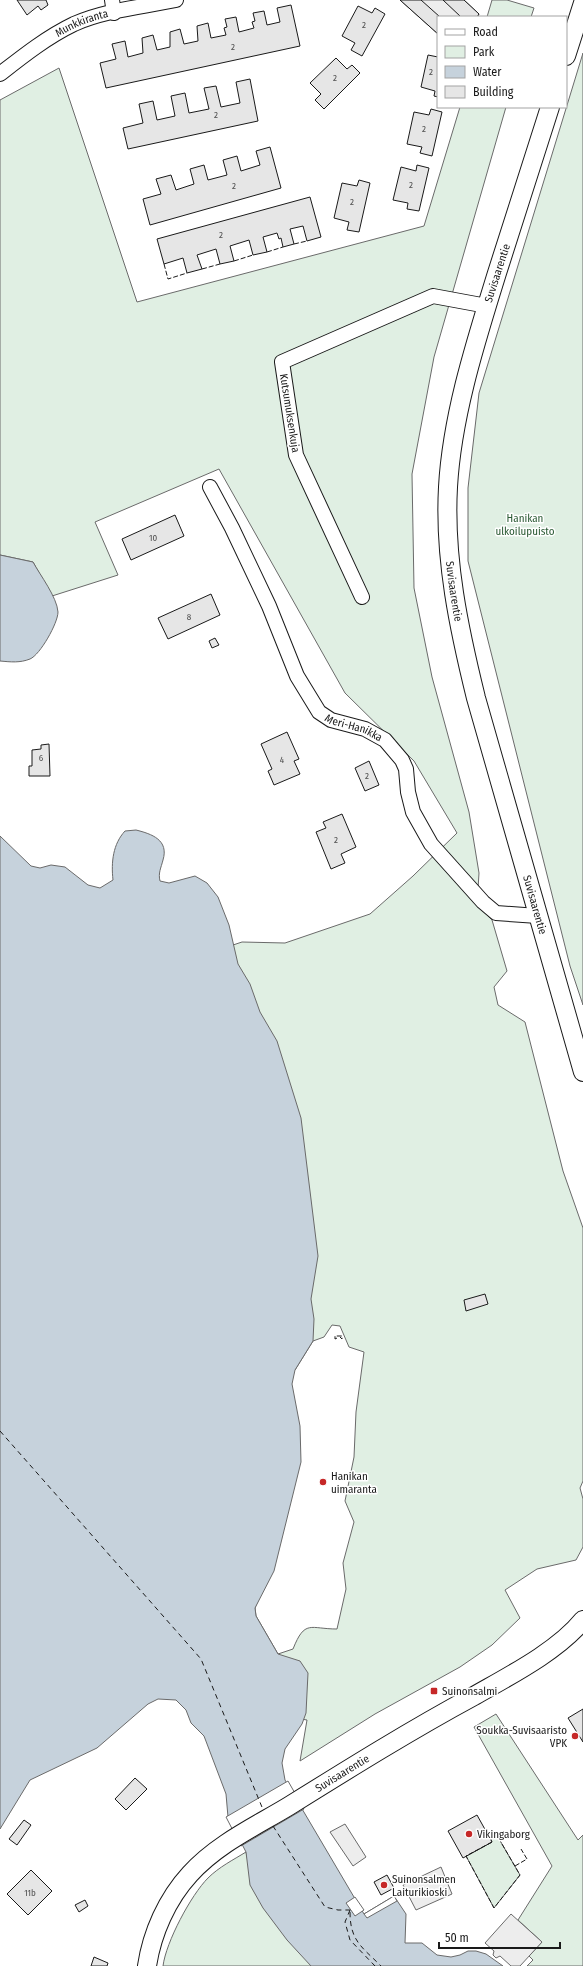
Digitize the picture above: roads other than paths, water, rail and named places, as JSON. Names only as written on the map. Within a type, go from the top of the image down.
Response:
[{"type":"street","name":"Munkkiranta","points":[[0,74],[54,35],[75,24],[95,17],[113,6],[176,0]]},
{"type":"street","points":[[567,53],[583,3]]},
{"type":"street","name":"Suvisaarentie","points":[[550,108],[487,306],[463,392],[448,486],[449,547],[454,594],[463,646],[478,706],[583,1072]]},
{"type":"street","name":"Kutsumuksenkuja","points":[[362,597],[296,455],[282,362],[433,296],[487,306]]},
{"type":"street","name":"Meri-Hanikka","points":[[210,487],[269,606],[297,676],[319,712],[331,720],[365,729],[385,740],[402,760],[406,769],[408,792],[413,812],[432,844],[483,902],[496,913],[538,916]]},
{"type":"street","name":"Suvisaarentie","points":[[147,1966],[154,1935],[164,1912],[176,1892],[190,1875],[217,1850],[329,1781],[500,1681],[556,1644],[572,1632],[583,1620]]},
{"type":"water","points":[[0,555],[33,562],[57,606],[57,617],[48,638],[39,652],[30,659],[23,661],[0,661]]},
{"type":"water","points":[[136,830],[158,839],[164,847],[159,878],[160,881],[169,883],[195,876],[207,883],[218,897],[229,925],[238,964],[250,984],[260,1012],[277,1041],[301,1118],[318,1256],[311,1299],[314,1319],[313,1341],[295,1370],[292,1384],[300,1426],[301,1462],[274,1571],[255,1608],[256,1616],[278,1654],[300,1661],[308,1673],[306,1713],[302,1724],[285,1749],[282,1763],[285,1780],[364,1914],[394,1896],[406,1914],[405,1943],[422,1943],[437,1955],[451,1957],[468,1951],[476,1951],[486,1954],[503,1966],[311,1966],[287,1940],[263,1908],[250,1885],[246,1852],[228,1817],[226,1794],[204,1736],[191,1723],[186,1710],[176,1700],[158,1699],[148,1704],[97,1748],[30,1780],[0,1829],[0,836],[31,866],[40,868],[51,865],[65,867],[88,885],[100,888],[113,880],[112,867],[115,847],[121,836],[125,831]]},
{"type":"place","name":"Hanikan uimaranta","points":[[323,1482]]},
{"type":"place","name":"Suinonsalmi","points":[[434,1691]]},
{"type":"place","name":"Soukka-Suvisaaristo VPK","points":[[575,1736]]},
{"type":"place","name":"Vikingaborg","points":[[469,1834]]},
{"type":"place","name":"Suinonsalmen Laiturikioski","points":[[384,1885]]},
{"type":"park label","name":"Hanikan ulkoilupuisto","points":[[525,524]]}]
